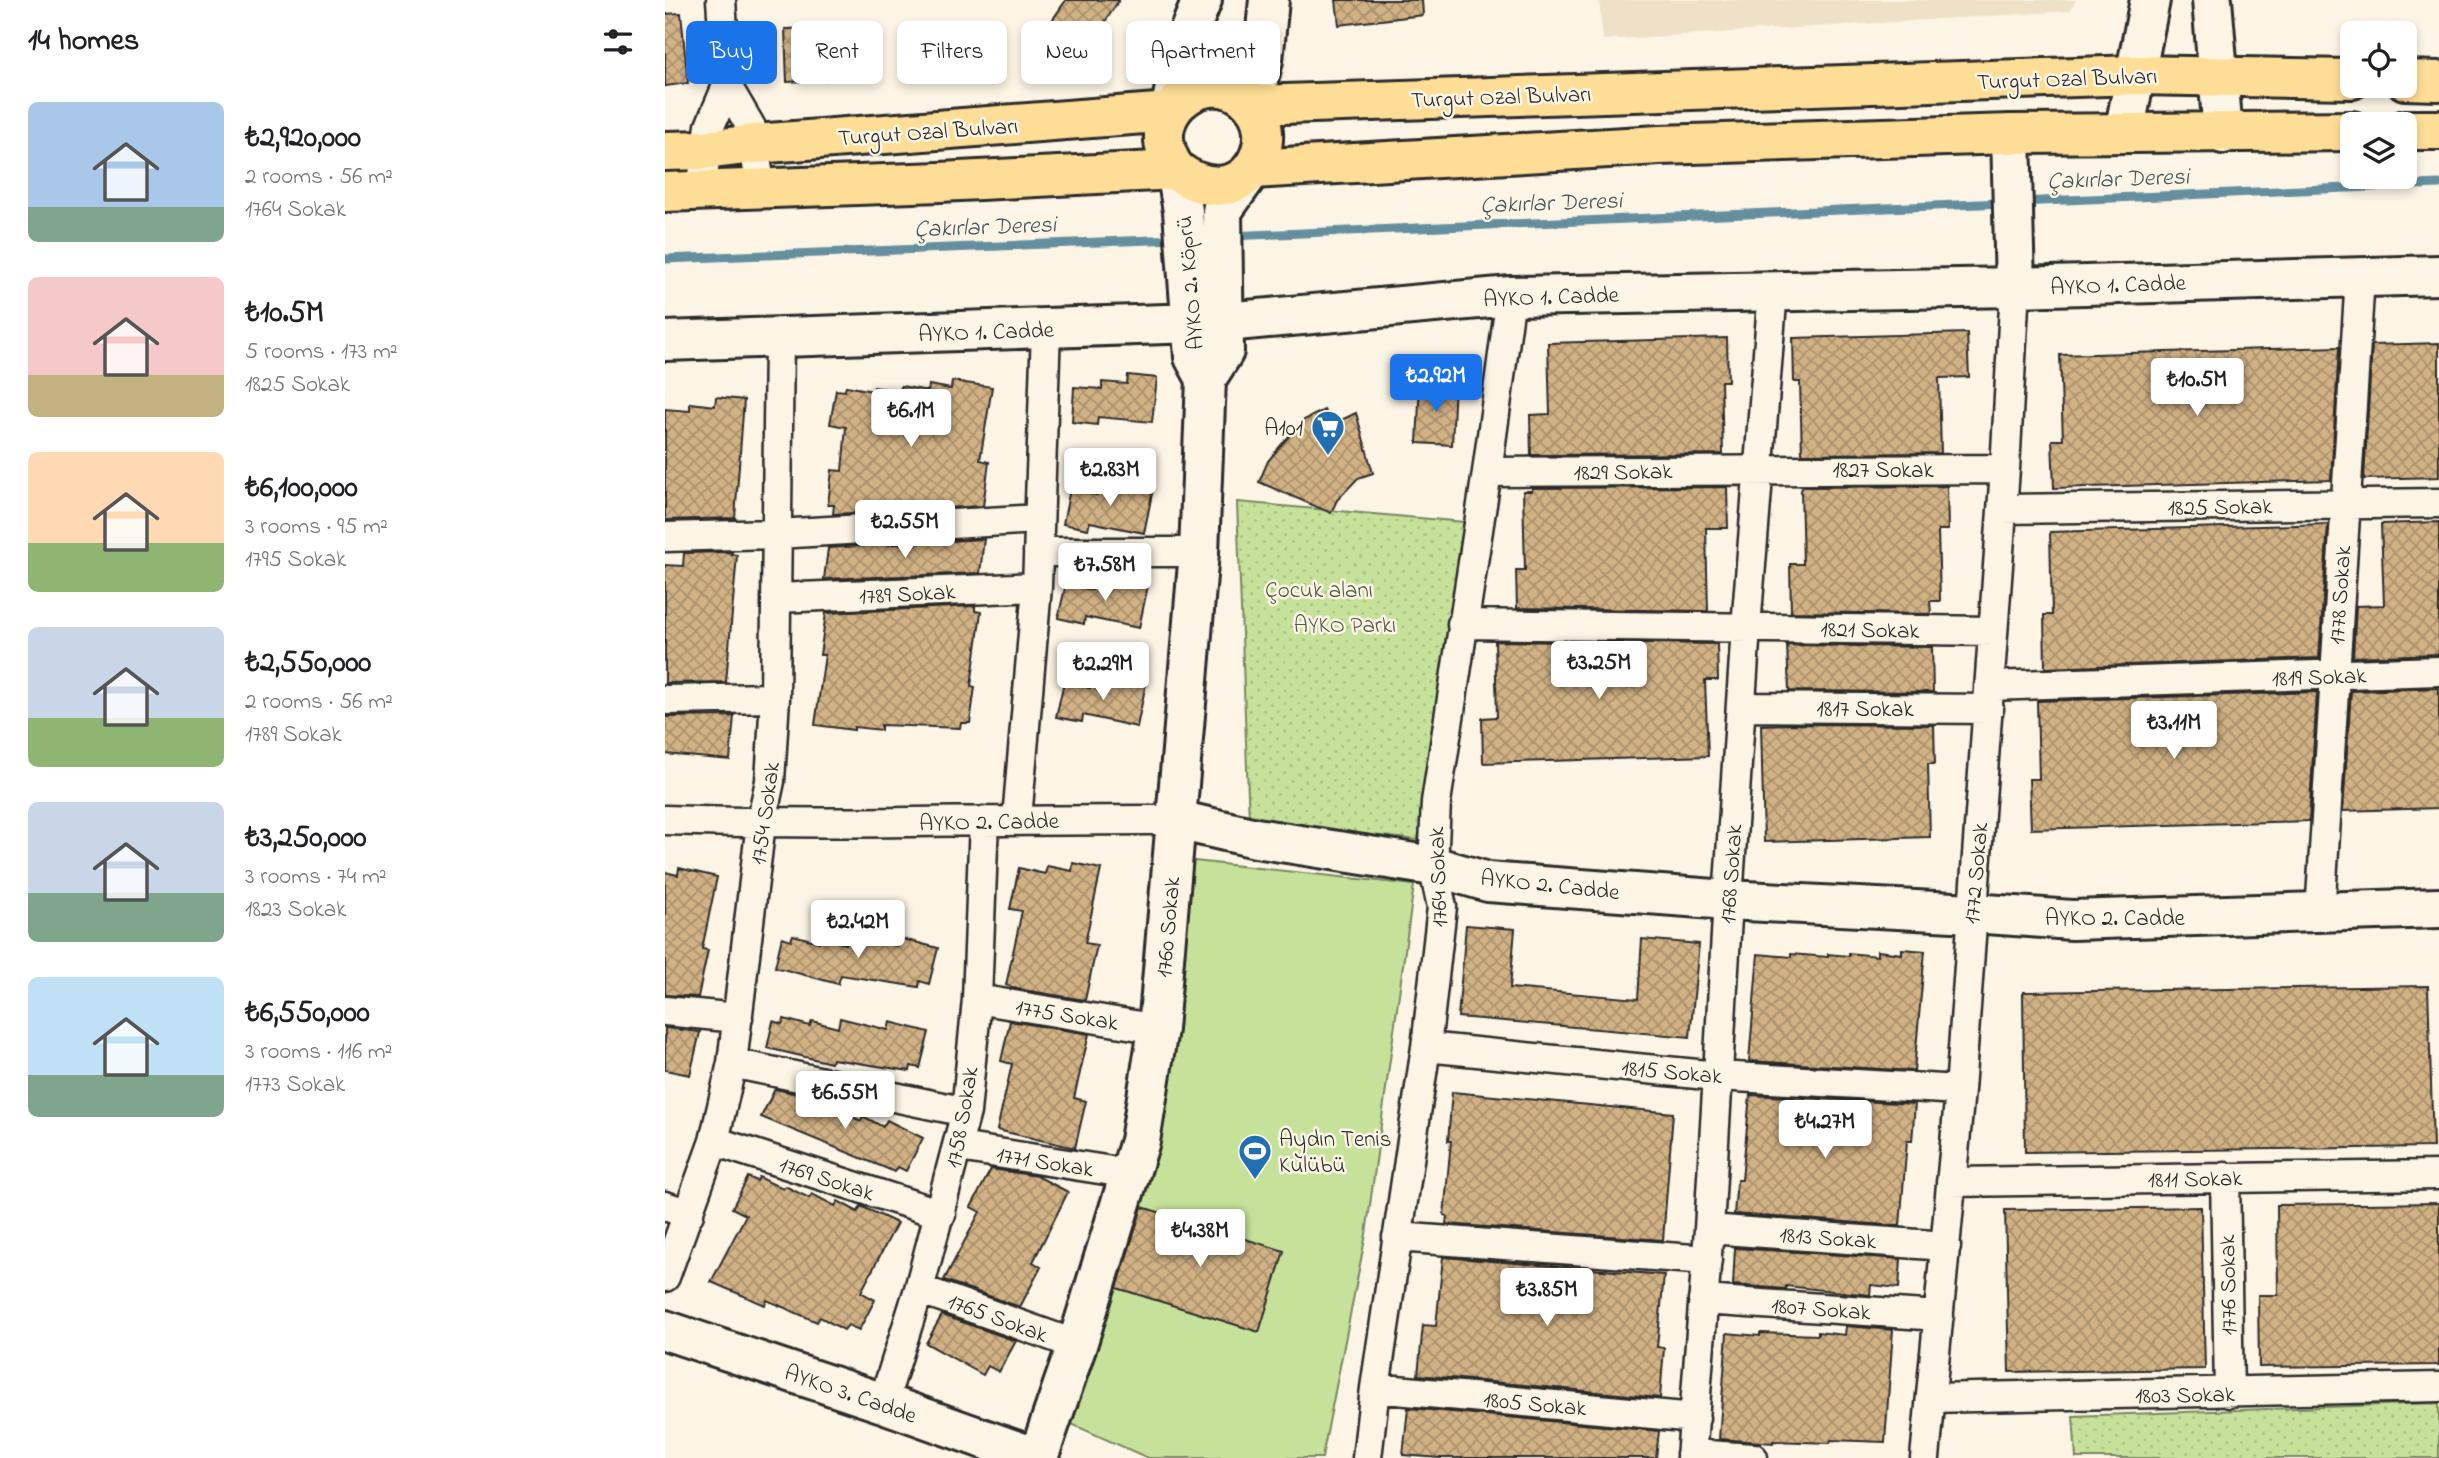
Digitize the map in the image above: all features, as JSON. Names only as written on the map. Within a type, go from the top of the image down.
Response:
[{"type":"main road","name":"Turgut Ozal Bulvarı","points":[[665,151],[1170,112],[1184,96],[1198,89],[1212,87],[1241,94],[1252,104],[2136,75],[2340,79]]},
{"type":"main road","points":[[2417,80],[2439,81]]},
{"type":"main road","points":[[1170,112],[1164,138],[1167,155],[1176,170],[1201,185],[1217,186],[1231,183],[1252,169],[1262,150],[1264,134],[1260,118],[1252,104]]},
{"type":"main road","points":[[2417,130],[2439,130]]},
{"type":"main road","points":[[1252,169],[1659,145],[2011,134],[2340,131]]},
{"type":"main road","points":[[683,191],[1176,170]]},
{"type":"street","points":[[721,0],[727,86],[751,127],[761,189]]},
{"type":"street","points":[[1170,112],[1183,47],[1202,0]]},
{"type":"street","points":[[1252,104],[1263,60],[1269,0]]},
{"type":"street","points":[[2124,133],[2150,0]]},
{"type":"street","points":[[2212,0],[2223,134]]},
{"type":"street","points":[[683,191],[705,150],[710,126],[727,86]]},
{"type":"street","points":[[2011,134],[2015,287]]},
{"type":"street","name":"AYKO 2. Köprü","points":[[1207,323],[1223,250],[1221,211],[1252,169]]},
{"type":"street","name":"AYKO 2. Köprü","points":[[1176,170],[1188,261],[1207,323],[1224,351],[1206,379]]},
{"type":"street","name":"AYKO 1. Cadde","points":[[665,341],[1207,323],[1511,296],[2015,287],[2439,275]]},
{"type":"street","name":"1778 Sokak","points":[[2320,914],[2360,277]]},
{"type":"street","name":"1772 Sokak","points":[[1925,1458],[1960,1090],[2005,469],[2015,287]]},
{"type":"street","name":"1768 Sokak","points":[[1691,1456],[1707,1260],[1747,627],[1773,290]]},
{"type":"street","name":"1764 Sokak","points":[[1367,1458],[1426,1047],[1442,907],[1433,866],[1436,802],[1511,296]]},
{"type":"street","points":[[1017,819],[1037,587],[1047,329]]},
{"type":"street","name":"1754 Sokak","points":[[665,1277],[677,1210],[714,1141],[732,1063],[761,823],[770,781],[775,698],[779,337]]},
{"type":"street","name":"1760 Sokak","points":[[1038,1458],[1131,1174],[1140,1141],[1158,1029],[1199,552],[1206,379]]},
{"type":"street","name":"1827 Sokak","points":[[1760,469],[2005,469]]},
{"type":"street","name":"1829 Sokak","points":[[1487,472],[1760,469]]},
{"type":"street","name":"1825 Sokak","points":[[2002,509],[2439,503]]},
{"type":"street","points":[[665,537],[776,534],[1039,519]]},
{"type":"street","points":[[1038,552],[1199,552]]},
{"type":"street","name":"1789 Sokak","points":[[776,598],[1037,587]]},
{"type":"street","name":"1821 Sokak","points":[[1462,624],[1993,631]]},
{"type":"street","name":"1819 Sokak","points":[[1989,697],[2439,671]]},
{"type":"street","name":"1817 Sokak","points":[[1742,707],[1989,697]]},
{"type":"street","points":[[665,699],[775,698]]},
{"type":"street","name":"AYKO 2. Cadde","points":[[665,820],[761,823],[1017,819],[1177,820],[1256,838],[1433,866],[1488,882],[1728,900],[2072,920],[2320,914],[2439,908]]},
{"type":"street","name":"1758 Sokak","points":[[883,1403],[941,1214],[966,1112],[977,999],[984,821]]},
{"type":"street","name":"1775 Sokak","points":[[977,999],[1158,1029]]},
{"type":"street","points":[[665,1012],[738,1018]]},
{"type":"street","name":"1815 Sokak","points":[[1426,1047],[1717,1076],[1960,1090]]},
{"type":"street","points":[[732,1063],[966,1112]]},
{"type":"street","name":"1769 Sokak","points":[[714,1141],[941,1214]]},
{"type":"street","name":"1771 Sokak","points":[[959,1147],[1131,1174]]},
{"type":"street","name":"1811 Sokak","points":[[1951,1182],[2439,1175]]},
{"type":"street","name":"1776 Sokak","points":[[2225,1177],[2229,1393]]},
{"type":"street","name":"1813 Sokak","points":[[1709,1229],[1946,1246]]},
{"type":"street","points":[[1397,1237],[1707,1260]]},
{"type":"street","name":"1765 Sokak","points":[[919,1289],[1077,1345]]},
{"type":"street","name":"1807 Sokak","points":[[1703,1300],[1939,1316]]},
{"type":"street","name":"AYKO 3. Cadde","points":[[665,1330],[1038,1458]]},
{"type":"street","name":"1803 Sokak","points":[[1932,1398],[2439,1387]]},
{"type":"street","name":"1805 Sokak","points":[[1375,1388],[1695,1418]]},
{"type":"street","points":[[1691,1456],[1753,1458]]},
{"type":"shaded area","points":[[1599,0],[2076,0],[2070,11],[1603,40]]},
{"type":"green space","name":"AYKO Parkı","points":[[1237,502],[1464,522],[1418,840],[1249,822]]},
{"type":"green space","name":"Aydın Tenis Kulübü","points":[[1185,860],[1414,885],[1366,1234],[1322,1458],[1148,1458],[1067,1422]]},
{"type":"green space","points":[[2439,1403],[2439,1458],[2076,1458],[2073,1416]]},
{"type":"building","points":[[1066,0],[1119,0],[1106,21],[1052,21]]},
{"type":"building","points":[[1336,0],[1422,0],[1423,15],[1339,25]]},
{"type":"building","points":[[681,13],[686,83],[665,86],[665,14]]},
{"type":"building","points":[[785,29],[791,29],[791,82],[787,82]]},
{"type":"building","points":[[1967,333],[1969,377],[1939,378],[1941,453],[1802,454],[1800,382],[1794,382],[1793,338]]},
{"type":"building","points":[[1727,338],[1728,381],[1721,381],[1723,454],[1531,455],[1530,415],[1550,414],[1548,343]]},
{"type":"building","points":[[2439,343],[2439,477],[2364,479],[2372,345]]},
{"type":"building","points":[[2339,347],[2331,480],[2054,488],[2052,440],[2063,440],[2060,355]]},
{"type":"building","points":[[1128,375],[1157,378],[1152,422],[1098,417],[1097,425],[1072,422],[1074,387],[1102,389],[1102,382],[1127,384]]},
{"type":"building","points":[[952,381],[992,387],[980,460],[989,462],[983,506],[833,514],[834,505],[828,505],[832,470],[842,471],[846,427],[830,424],[836,390],[845,391],[846,386],[873,391],[874,387],[901,391],[901,386],[928,391],[929,385],[951,389]]},
{"type":"building","points":[[1420,382],[1455,384],[1452,445],[1417,443]]},
{"type":"building","points":[[716,397],[744,400],[735,518],[665,520],[665,409],[690,411],[690,403],[715,406]]},
{"type":"building","points":[[1324,410],[1331,425],[1356,413],[1373,473],[1358,478],[1337,500],[1331,513],[1259,482],[1268,461],[1282,444],[1304,420]]},
{"type":"building","points":[[1125,483],[1153,489],[1144,533],[1090,522],[1088,529],[1063,524],[1070,489],[1097,495],[1099,487],[1123,492]]},
{"type":"building","points":[[1947,486],[1948,530],[1938,530],[1940,601],[1930,601],[1931,614],[1791,612],[1790,564],[1803,564],[1803,487]]},
{"type":"building","points":[[1727,487],[1728,528],[1706,528],[1708,611],[1517,608],[1516,570],[1525,570],[1523,491],[1532,491],[1532,488]]},
{"type":"building","points":[[2439,522],[2439,654],[2353,657],[2356,606],[2384,605],[2381,524]]},
{"type":"building","points":[[2328,524],[2319,658],[2045,668],[2044,615],[2052,615],[2050,532]]},
{"type":"building","points":[[984,539],[980,573],[824,579],[828,548]]},
{"type":"building","points":[[732,552],[731,554],[737,555],[726,682],[665,683],[665,565],[683,566],[684,553]]},
{"type":"building","points":[[1121,579],[1148,585],[1139,628],[1085,617],[1084,624],[1058,618],[1066,584],[1092,590],[1094,582],[1119,587]]},
{"type":"building","points":[[975,606],[975,611],[981,612],[971,686],[975,687],[970,723],[961,723],[960,728],[881,725],[881,730],[815,725],[825,655],[820,655],[826,613]]},
{"type":"building","points":[[1495,641],[1717,644],[1718,680],[1705,680],[1708,756],[1483,763],[1482,718],[1497,717]]},
{"type":"building","points":[[1787,645],[1932,647],[1933,692],[1789,691]]},
{"type":"building","points":[[1118,677],[1146,683],[1137,727],[1083,715],[1082,722],[1056,717],[1064,682],[1090,688],[1092,680],[1117,685]]},
{"type":"building","points":[[2439,688],[2439,808],[2343,811],[2351,691]]},
{"type":"building","points":[[2317,692],[2309,821],[2031,829],[2029,779],[2039,779],[2037,701]]},
{"type":"building","points":[[734,716],[730,760],[665,754],[665,717]]},
{"type":"building","points":[[1761,725],[1934,725],[1935,764],[1928,764],[1930,837],[1764,842]]},
{"type":"building","points":[[1073,863],[1101,869],[1085,943],[1097,945],[1085,1000],[1006,985],[1022,911],[1010,909],[1019,868],[1045,874],[1047,866],[1072,871]]},
{"type":"building","points":[[679,868],[717,877],[702,949],[708,950],[698,997],[665,995],[665,872],[678,875]]},
{"type":"building","points":[[1466,925],[1515,929],[1510,988],[1638,999],[1642,939],[1699,944],[1690,1037],[1458,1017]]},
{"type":"building","points":[[793,935],[819,942],[820,937],[846,944],[848,939],[874,945],[875,940],[897,946],[899,938],[938,948],[929,984],[920,981],[919,987],[841,975],[838,984],[775,967],[782,937],[791,940]]},
{"type":"building","points":[[1902,949],[1925,951],[1914,1071],[1749,1061],[1758,954],[1828,957],[1828,954],[1849,956],[1849,953],[1877,956],[1877,951],[1902,954]]},
{"type":"building","points":[[2428,986],[2433,1147],[2025,1152],[2023,992]]},
{"type":"building","points":[[840,1018],[888,1030],[890,1022],[929,1032],[920,1068],[911,1066],[910,1071],[832,1059],[831,1063],[767,1048],[773,1021],[782,1024],[784,1019],[810,1026],[812,1021],[838,1028]]},
{"type":"building","points":[[1010,1021],[1089,1034],[1074,1098],[1086,1101],[1075,1148],[997,1130],[1012,1064],[1001,1061]]},
{"type":"building","points":[[665,1028],[700,1032],[690,1075],[665,1070]]},
{"type":"building","points":[[775,1089],[798,1094],[835,1114],[837,1109],[861,1121],[863,1116],[883,1127],[887,1120],[923,1138],[906,1171],[898,1167],[895,1172],[761,1117]]},
{"type":"building","points":[[1452,1092],[1673,1113],[1663,1240],[1446,1224],[1447,1216],[1444,1215],[1451,1141],[1448,1141]]},
{"type":"building","points":[[1750,1095],[1915,1104],[1912,1141],[1907,1141],[1900,1226],[1734,1214],[1737,1180],[1742,1180]]},
{"type":"building","points":[[991,1169],[1037,1176],[1068,1192],[1033,1262],[1041,1267],[1020,1307],[944,1280],[980,1212],[971,1207]]},
{"type":"building","points":[[748,1177],[757,1181],[759,1177],[809,1198],[812,1194],[835,1206],[838,1201],[858,1212],[861,1206],[897,1223],[861,1292],[875,1300],[859,1330],[848,1325],[844,1330],[820,1317],[817,1322],[767,1300],[765,1305],[711,1282],[746,1215],[732,1208]]},
{"type":"building","points":[[2439,1203],[2439,1365],[2259,1367],[2258,1295],[2278,1295],[2277,1205]]},
{"type":"building","points":[[1142,1207],[1284,1251],[1259,1332],[1117,1288]]},
{"type":"building","points":[[2201,1207],[2205,1369],[2009,1372],[2005,1210]]},
{"type":"building","points":[[1735,1248],[1901,1259],[1899,1288],[1871,1285],[1870,1295],[1786,1286],[1786,1289],[1733,1285]]},
{"type":"building","points":[[1443,1257],[1664,1275],[1657,1347],[1664,1348],[1660,1398],[1418,1375],[1423,1325],[1436,1326]]},
{"type":"building","points":[[942,1315],[1016,1341],[999,1372],[988,1366],[983,1375],[926,1343]]},
{"type":"building","points":[[1846,1326],[1893,1330],[1885,1442],[1831,1440],[1830,1443],[1773,1443],[1719,1439],[1727,1333],[1760,1336],[1760,1333],[1818,1335],[1818,1332],[1845,1335]]},
{"type":"building","points":[[1408,1408],[1659,1431],[1656,1458],[1440,1458],[1403,1455]]},
{"type":"waterway","name":"Çakırlar Deresi","points":[[2020,202],[2439,184]]},
{"type":"waterway","name":"Çakırlar Deresi","points":[[1230,236],[2003,203]]},
{"type":"waterway","name":"Çakırlar Deresi","points":[[665,259],[1177,239]]},
{"type":"place","name":"A101","points":[[1328,457]]},
{"type":"place","name":"Aydın Tenis Kulübü","points":[[1255,1181]]},
{"type":"park label","name":"Çocuk alanı","points":[[1319,589]]}]
